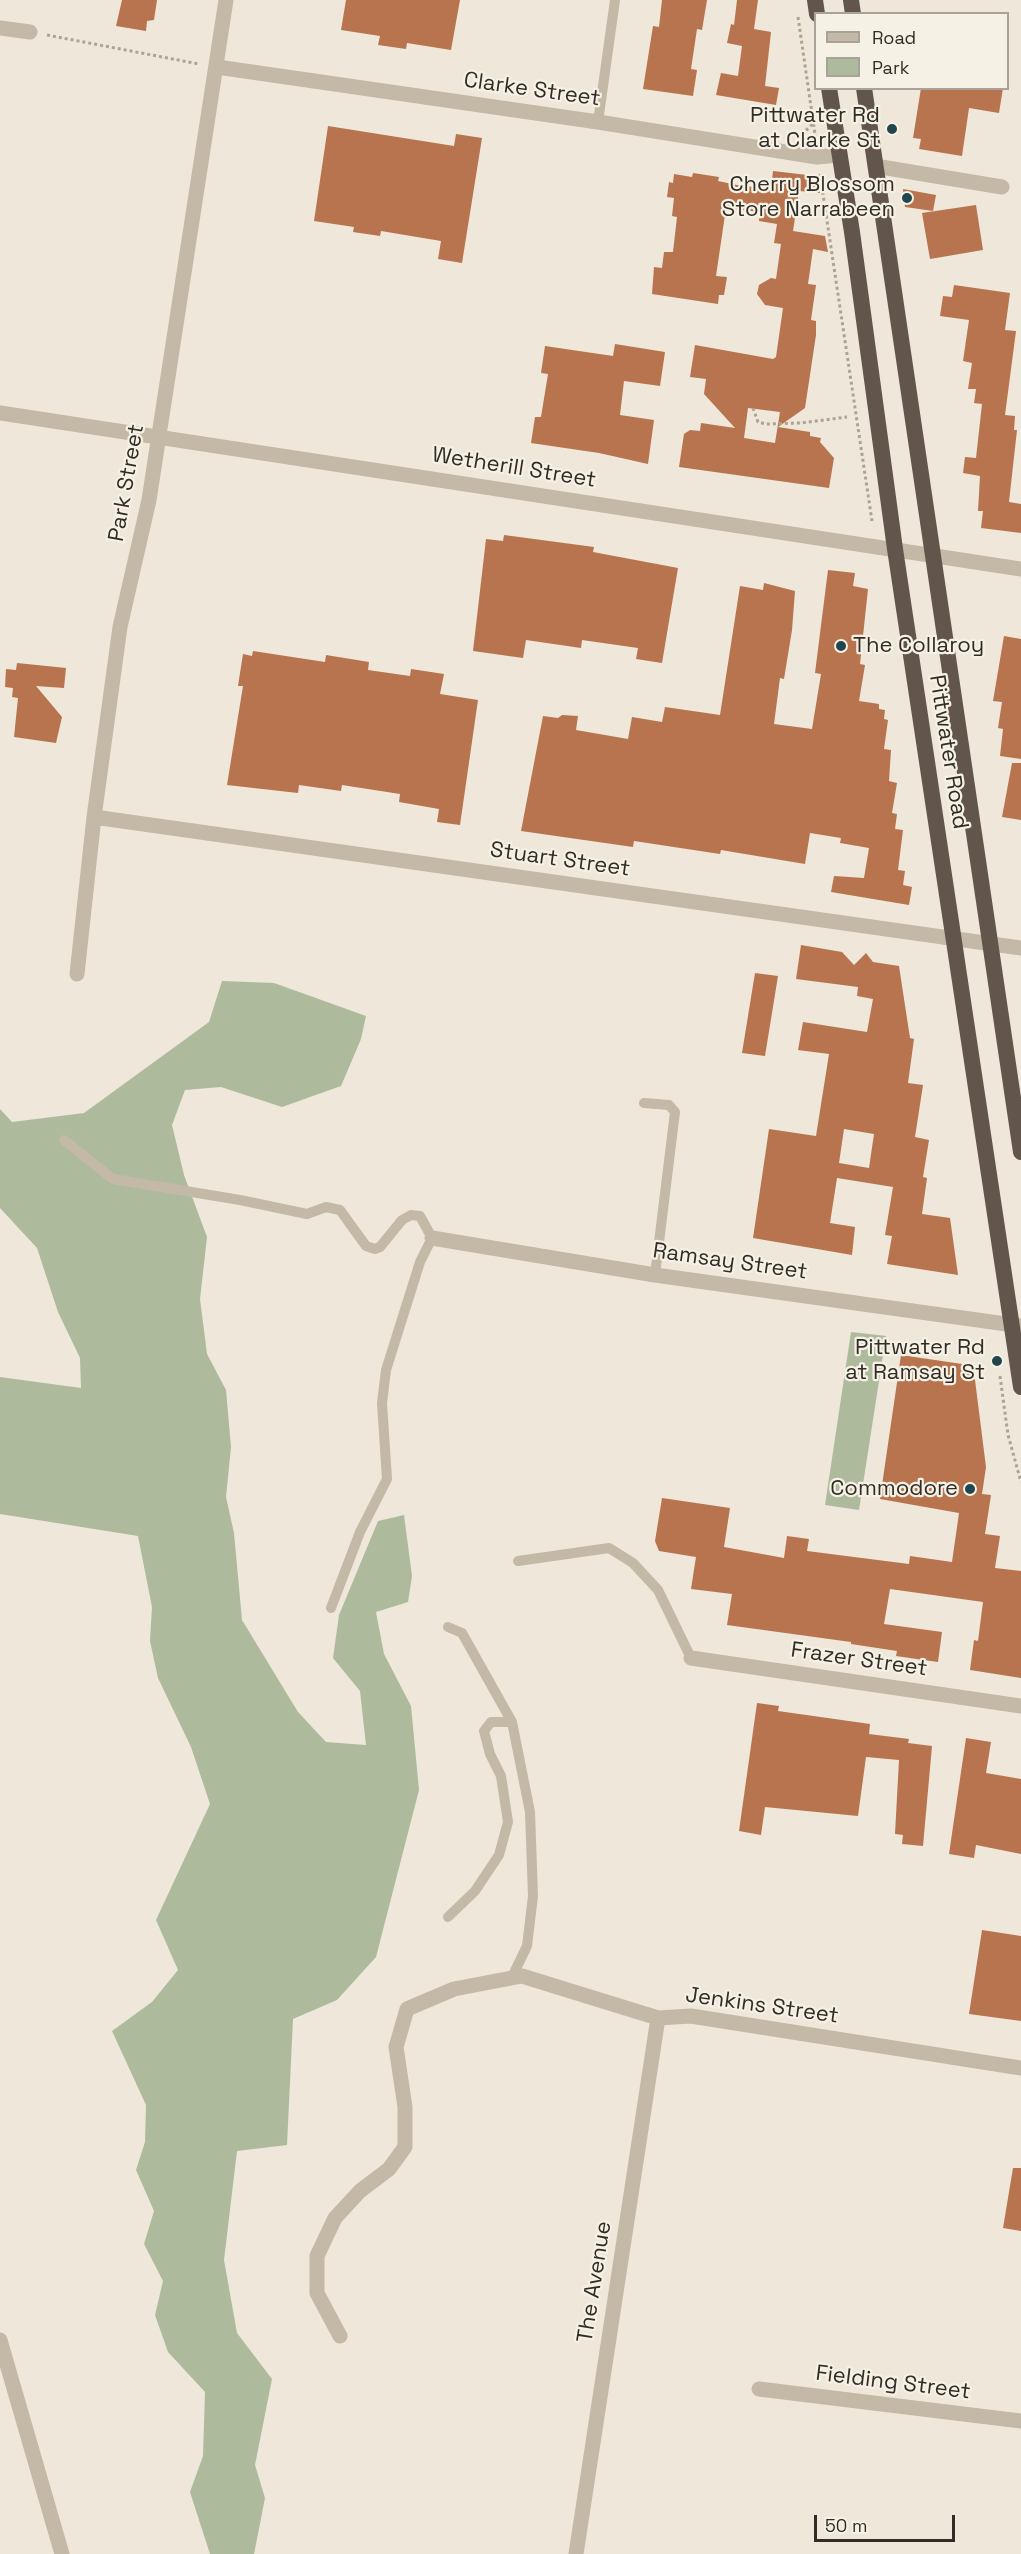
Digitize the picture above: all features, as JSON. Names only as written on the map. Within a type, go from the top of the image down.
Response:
[{"type":"highway","name":"Pittwater Road","points":[[829,90],[895,549],[1016,1325],[1021,1387]]},
{"type":"highway","name":"Pittwater Road","points":[[864,90],[1021,1152]]},
{"type":"street","name":"Park Street","points":[[77,974],[94,817],[120,627],[149,500],[226,0]]},
{"type":"street","points":[[0,28],[30,32]]},
{"type":"street","name":"Clarke Street","points":[[217,67],[598,122],[817,157],[840,155]]},
{"type":"street","points":[[875,166],[1002,187]]},
{"type":"street","name":"Wetherill Street","points":[[0,413],[1021,569]]},
{"type":"street","name":"Stuart Street","points":[[94,817],[1021,948]]},
{"type":"street","name":"Ramsay Street","points":[[432,1238],[655,1275],[1016,1325]]},
{"type":"street","name":"Frazer Street","points":[[690,1658],[1021,1706]]},
{"type":"street","name":"Jenkins Street","points":[[340,2336],[318,2293],[318,2256],[335,2218],[360,2191],[389,2169],[405,2147],[405,2107],[396,2047],[407,2009],[454,1989],[506,1979],[530,1978],[658,2018],[691,2016],[1021,2068]]},
{"type":"street","name":"The Avenue","points":[[576,2554],[658,2018]]},
{"type":"street","points":[[0,2340],[62,2554]]},
{"type":"street","name":"Fielding Street","points":[[759,2389],[1021,2421]]},
{"type":"lane","points":[[598,122],[615,0]]},
{"type":"lane","points":[[644,1103],[669,1104],[675,1112],[655,1275]]},
{"type":"lane","points":[[64,1140],[113,1179],[240,1200],[307,1214],[326,1207],[340,1210],[366,1246],[375,1249],[380,1247],[402,1220],[411,1215],[420,1216],[432,1238],[420,1262],[386,1370],[382,1403],[387,1479],[360,1532],[331,1608]]},
{"type":"lane","points":[[518,1561],[609,1548],[633,1563],[658,1590],[690,1658]]},
{"type":"lane","points":[[448,1627],[462,1633],[512,1722],[530,1812],[533,1896],[527,1946],[506,1979]]},
{"type":"lane","points":[[448,1917],[475,1891],[499,1855],[508,1822],[501,1776],[490,1754],[484,1731],[491,1722],[512,1722]]},
{"type":"path","points":[[30,32],[217,67]]},
{"type":"path","points":[[802,135],[814,122]]},
{"type":"path","points":[[753,408],[758,422],[766,424],[847,417]]},
{"type":"green space","points":[[222,981],[274,983],[366,1016],[361,1039],[341,1086],[282,1107],[221,1087],[185,1090],[172,1125],[184,1175],[207,1237],[200,1299],[207,1354],[226,1390],[231,1447],[226,1497],[234,1533],[242,1620],[298,1712],[326,1742],[366,1745],[360,1691],[333,1658],[339,1615],[378,1521],[404,1515],[412,1576],[408,1602],[376,1612],[384,1654],[411,1706],[419,1790],[376,1957],[337,2000],[293,2019],[287,2145],[237,2151],[224,2260],[237,2333],[272,2379],[255,2465],[265,2498],[254,2554],[210,2554],[190,2492],[203,2456],[205,2392],[168,2352],[155,2315],[163,2281],[144,2244],[154,2211],[136,2170],[145,2142],[146,2105],[112,2031],[152,2002],[178,1970],[156,1920],[210,1804],[191,1747],[158,1678],[150,1641],[152,1607],[138,1536],[0,1514],[0,1377],[81,1388],[80,1358],[58,1312],[37,1248],[0,1208],[0,1109],[12,1122],[84,1113],[209,1022]]},
{"type":"green space","points":[[851,1332],[886,1336],[859,1510],[825,1505]]},
{"type":"building","points":[[122,0],[157,0],[154,20],[147,21],[146,31],[116,26]]},
{"type":"building","points":[[346,0],[460,0],[451,50],[407,43],[406,49],[378,45],[380,36],[341,30]]},
{"type":"building","points":[[662,0],[707,0],[702,30],[697,29],[691,69],[697,70],[693,96],[643,89],[653,26],[659,27]]},
{"type":"building","points":[[737,0],[758,0],[754,29],[771,32],[765,86],[779,88],[776,105],[716,95],[721,73],[738,76],[742,46],[727,43],[731,24],[734,25]]},
{"type":"building","points":[[921,90],[1003,90],[999,113],[969,108],[962,156],[919,149],[921,139],[913,138]]},
{"type":"building","points":[[328,126],[454,146],[456,134],[482,138],[462,263],[438,259],[441,241],[381,231],[380,236],[353,232],[354,227],[314,221]]},
{"type":"building","points":[[773,171],[816,176],[820,193],[799,191],[793,231],[825,236],[828,252],[813,249],[808,284],[816,285],[811,320],[816,321],[816,335],[805,408],[778,427],[810,432],[810,436],[821,438],[820,442],[834,458],[829,488],[679,467],[684,434],[690,430],[700,431],[701,423],[735,428],[704,394],[706,379],[690,377],[695,345],[773,359],[776,357],[783,308],[765,305],[757,294],[759,285],[771,278],[776,279],[781,244],[774,243],[777,224],[759,221],[760,212],[726,208],[716,276],[727,277],[724,295],[719,295],[718,304],[652,294],[654,267],[662,268],[664,252],[673,252],[677,217],[672,216],[674,198],[667,197],[669,182],[673,183],[674,174],[692,177],[693,173],[719,177],[718,181],[737,185],[771,189]],"holes":[[[748,408],[780,412],[775,443],[744,438]]]},
{"type":"building","points":[[903,189],[936,195],[933,211],[905,207]]},
{"type":"building","points":[[976,205],[983,250],[930,259],[922,213]]},
{"type":"building","points":[[954,285],[1010,293],[1005,330],[1016,331],[1005,415],[1015,416],[1014,430],[1017,430],[1009,502],[1021,504],[1021,533],[981,528],[983,511],[978,511],[980,476],[963,473],[965,457],[976,458],[982,404],[974,403],[976,389],[968,389],[972,363],[963,361],[969,320],[940,316],[943,296],[952,297]]},
{"type":"building","points":[[615,344],[665,352],[660,386],[624,381],[620,415],[654,420],[648,464],[599,453],[531,443],[535,417],[541,417],[548,374],[541,373],[545,346],[613,356]]},
{"type":"building","points":[[504,535],[594,547],[593,552],[678,568],[662,663],[636,659],[638,648],[582,640],[581,648],[526,640],[523,658],[473,651],[486,539],[503,541]]},
{"type":"building","points":[[828,570],[855,573],[853,586],[868,589],[860,664],[865,665],[859,701],[879,704],[879,709],[885,710],[884,719],[888,720],[884,749],[891,750],[889,781],[897,783],[892,813],[897,814],[895,829],[903,830],[898,870],[905,871],[903,885],[912,887],[909,905],[831,892],[834,876],[864,878],[869,848],[840,843],[841,838],[810,833],[805,864],[721,850],[720,854],[634,841],[633,847],[521,831],[543,716],[558,718],[562,715],[578,716],[576,730],[628,739],[632,717],[662,722],[665,707],[720,715],[740,586],[763,590],[764,583],[795,591],[792,630],[784,679],[780,678],[774,724],[812,729],[821,674],[815,673]]},
{"type":"building","points":[[1004,636],[1021,639],[1021,759],[1000,756],[1003,729],[998,728],[1002,702],[993,701]]},
{"type":"building","points":[[253,651],[325,662],[326,655],[369,662],[368,670],[410,676],[411,669],[444,674],[440,694],[478,700],[460,825],[437,822],[439,809],[399,802],[400,794],[342,785],[341,791],[299,785],[298,793],[227,785],[243,686],[238,686],[243,654],[252,656]]},
{"type":"building","points":[[17,663],[66,668],[64,688],[36,686],[62,717],[56,743],[14,737],[18,698],[12,697],[13,688],[5,687],[6,669],[16,670]]},
{"type":"building","points":[[1012,763],[1021,763],[1021,820],[1002,817]]},
{"type":"building","points":[[801,945],[842,952],[854,965],[866,953],[873,962],[899,966],[910,1038],[914,1039],[908,1083],[923,1085],[915,1137],[929,1140],[923,1177],[927,1178],[922,1214],[950,1218],[958,1275],[887,1264],[892,1236],[885,1235],[893,1187],[837,1178],[830,1223],[855,1227],[852,1255],[753,1238],[769,1129],[816,1136],[829,1054],[798,1050],[803,1022],[867,1032],[873,999],[857,996],[858,987],[796,979]],"holes":[[[844,1129],[874,1134],[869,1168],[839,1163]]]},
{"type":"building","points":[[755,973],[778,976],[765,1056],[742,1053]]},
{"type":"building","points":[[901,1355],[962,1364],[975,1380],[986,1467],[982,1494],[991,1495],[985,1534],[1000,1536],[995,1568],[1021,1571],[1021,1678],[970,1670],[974,1640],[978,1641],[983,1602],[890,1589],[884,1624],[942,1632],[938,1662],[896,1656],[897,1651],[851,1644],[851,1642],[727,1625],[732,1594],[691,1589],[696,1557],[659,1551],[655,1541],[662,1498],[730,1508],[724,1547],[784,1558],[787,1536],[809,1539],[807,1551],[909,1564],[910,1556],[952,1562],[959,1513],[880,1499]]},
{"type":"building","points":[[757,1703],[779,1706],[778,1711],[870,1724],[869,1734],[909,1739],[908,1743],[932,1746],[923,1846],[902,1844],[903,1835],[895,1834],[899,1760],[866,1757],[858,1816],[765,1807],[761,1835],[739,1831]]},
{"type":"building","points":[[966,1738],[991,1742],[986,1773],[1021,1779],[1021,1854],[976,1845],[974,1858],[949,1854]]},
{"type":"building","points":[[982,1930],[1021,1936],[1021,2021],[969,2014]]},
{"type":"building","points":[[1013,2168],[1021,2168],[1021,2231],[1003,2228]]},
{"type":"place","name":"Pittwater Rd at Clarke St","points":[[892,129]]},
{"type":"place","name":"Cherry Blossom Store Narrabeen","points":[[907,198]]},
{"type":"place","name":"The Collaroy","points":[[841,646]]},
{"type":"place","name":"Pittwater Rd at Ramsay St","points":[[997,1361]]},
{"type":"place","name":"Commodore","points":[[970,1489]]}]
